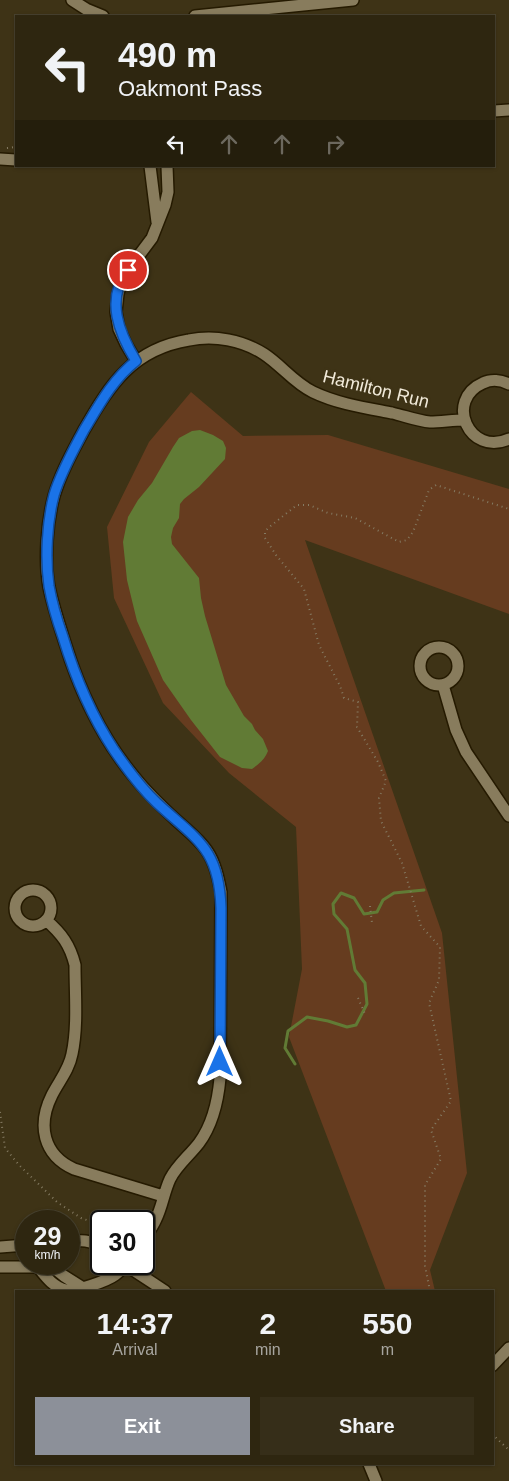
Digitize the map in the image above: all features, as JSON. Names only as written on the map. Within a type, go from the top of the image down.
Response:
[{"type":"street","points":[[72,0],[101,15]]},
{"type":"street","points":[[202,15],[285,4],[353,0]]},
{"type":"street","points":[[495,111],[509,110]]},
{"type":"street","points":[[0,159],[15,160]]},
{"type":"street","points":[[150,167],[157,224]]},
{"type":"street","points":[[136,361],[119,329],[116,312],[118,294],[122,278],[152,238],[165,205],[168,192],[166,167]]},
{"type":"street","name":"Hamilton Run","points":[[155,1222],[163,1196],[177,1167],[198,1143],[212,1119],[218,1094],[220,1078],[221,892],[218,876],[207,851],[197,838],[156,802],[114,751],[94,718],[74,672],[55,614],[49,585],[47,557],[49,525],[54,497],[62,474],[106,394],[125,370],[142,357],[163,347],[189,340],[222,338],[236,342],[263,354],[295,381],[311,391],[330,399],[429,422],[464,420]]},
{"type":"street","points":[[509,384],[497,380],[487,381],[478,385],[465,400],[463,410],[468,430],[476,438],[486,442],[497,443],[509,440]]},
{"type":"street","points":[[443,685],[456,730],[466,752],[509,816]]},
{"type":"street","points":[[46,920],[60,933],[72,953],[75,965],[74,1043],[67,1070],[52,1093],[48,1105],[43,1128],[47,1143],[53,1154],[62,1164],[163,1196]]},
{"type":"street","points":[[0,1247],[15,1246]]},
{"type":"street","points":[[0,1267],[15,1267]]},
{"type":"street","points":[[44,1275],[54,1285],[65,1290]]},
{"type":"street","points":[[63,1275],[83,1288]]},
{"type":"street","points":[[72,1290],[107,1280],[116,1275]]},
{"type":"street","points":[[142,1275],[164,1290]]},
{"type":"street","points":[[494,1364],[509,1348]]},
{"type":"street","points":[[369,1465],[376,1481]]},
{"type":"path","points":[[430,1290],[425,1266],[425,1185],[441,1159],[431,1130],[451,1101],[429,1003],[439,980],[440,947],[421,926],[402,863],[381,821],[379,798],[386,781],[378,762],[357,727],[358,702],[344,698],[340,686],[319,646],[304,589],[276,555],[266,538],[265,532],[297,505],[309,505],[328,513],[355,518],[399,542],[407,540],[413,532],[429,490],[436,485],[509,509]]},
{"type":"path","points":[[370,906],[372,923]]},
{"type":"path","points":[[358,998],[365,1014]]},
{"type":"path","points":[[0,1112],[5,1148],[19,1165],[57,1202],[81,1218],[90,1221]]},
{"type":"path","points":[[494,1436],[509,1450]]},
{"type":"shaded area","points":[[191,392],[243,436],[328,435],[509,489],[509,614],[305,540],[442,933],[467,1173],[430,1270],[435,1290],[386,1290],[289,1037],[302,969],[296,827],[229,773],[163,703],[114,598],[107,527],[149,442]]},
{"type":"shaded area","points":[[200,430],[223,441],[226,448],[225,459],[180,504],[179,518],[173,528],[171,537],[172,544],[199,578],[205,616],[226,685],[244,716],[263,739],[268,751],[262,761],[252,769],[242,768],[220,757],[163,680],[137,621],[127,580],[123,542],[128,517],[138,500],[152,483],[179,438],[192,431]]},
{"type":"waterway","points":[[295,1064],[285,1048],[288,1031],[307,1017],[347,1027],[356,1025],[367,1004],[365,983],[355,970],[347,929],[334,914],[333,904],[341,893],[354,898],[364,914],[377,912],[383,900],[394,893],[424,890]]},
{"type":"route","points":[[128,270],[122,278],[116,312],[119,329],[136,361],[125,370],[106,394],[74,449],[62,474],[54,497],[49,525],[47,557],[49,585],[55,614],[74,672],[94,718],[114,751],[135,778],[156,802],[197,838],[214,864],[221,892],[220,1062]]}]
